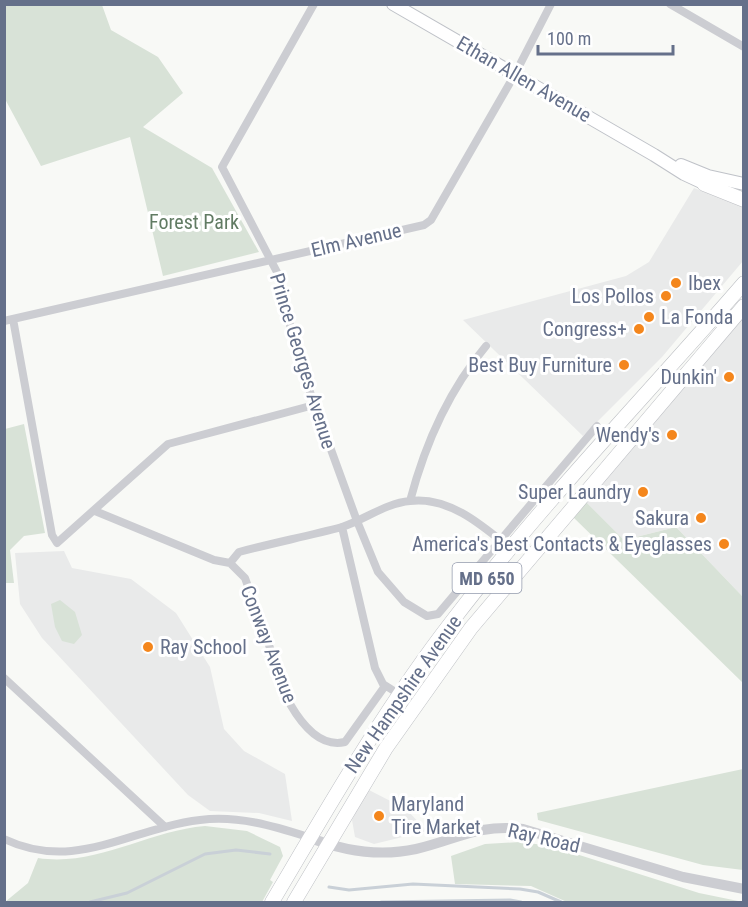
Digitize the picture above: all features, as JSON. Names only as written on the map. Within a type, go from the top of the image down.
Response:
[{"type":"main road","name":"Ethan Allen Avenue","points":[[393,4],[704,184]]},
{"type":"main road","name":"Ethan Allen Avenue","points":[[654,155],[708,176],[744,184]]},
{"type":"main road","points":[[704,184],[744,198]]},
{"type":"main road","name":"New Hampshire Avenue","points":[[272,903],[308,837],[399,694],[505,544],[608,435],[744,283]]},
{"type":"main road","name":"New Hampshire Avenue","points":[[294,903],[327,845],[416,705],[471,628],[744,306]]},
{"type":"street","name":"Prince Georges Avenue","points":[[314,4],[222,166],[278,274],[298,359],[378,572],[404,602],[427,616],[438,614],[505,544]]},
{"type":"street","name":"Elm Avenue","points":[[9,320],[424,225],[431,220],[515,74],[551,4]]},
{"type":"street","points":[[670,4],[744,47]]},
{"type":"street","points":[[9,320],[52,535],[57,543],[168,444],[314,405]]},
{"type":"street","points":[[410,501],[447,401],[463,373],[486,346]]},
{"type":"street","name":"New Hampshire Avenue","points":[[505,544],[597,426]]},
{"type":"street","points":[[230,563],[239,552],[342,526],[410,501],[434,503],[456,509],[505,544]]},
{"type":"street","name":"Conway Avenue","points":[[95,511],[214,561],[230,563],[245,578],[290,704],[300,721],[313,733],[337,744],[345,742],[351,737],[385,686]]},
{"type":"street","points":[[342,526],[375,668],[385,686],[416,705]]},
{"type":"street","points":[[4,678],[165,827]]},
{"type":"street","points":[[4,839],[39,852],[57,853],[100,847],[165,827],[214,819],[264,824],[308,837]]},
{"type":"street","name":"Ray Road","points":[[308,837],[327,845],[370,853],[388,853],[417,848],[477,830],[514,828],[543,833],[683,877],[744,890]]},
{"type":"shaded area","points":[[694,188],[743,206],[743,261],[662,357],[583,436],[463,320],[626,276],[649,262]]},
{"type":"shaded area","points":[[743,317],[743,597],[676,527],[624,540],[586,502]]},
{"type":"shaded area","points":[[64,551],[72,568],[131,579],[176,613],[210,667],[224,729],[244,751],[285,774],[292,821],[259,813],[210,811],[188,795],[42,638],[20,604],[15,553]]},
{"type":"shaded area","points":[[367,789],[406,809],[427,831],[374,844],[355,837],[352,820]]},
{"type":"green space","name":"Forest Park","points":[[4,5],[102,5],[111,30],[158,57],[183,93],[143,127],[212,168],[259,252],[163,276],[130,137],[41,166],[5,99]]},
{"type":"green space","points":[[24,424],[45,533],[24,536],[10,550],[14,583],[5,583],[5,429]]},
{"type":"green space","points":[[586,502],[624,540],[676,527],[743,597],[743,683],[573,517]]},
{"type":"green space","points":[[60,600],[75,612],[82,635],[74,644],[62,641],[55,627],[51,604]]},
{"type":"green space","points":[[743,769],[743,870],[703,865],[538,820],[537,813]]},
{"type":"green space","points":[[205,826],[247,831],[280,847],[283,856],[270,880],[273,882],[262,902],[5,902],[28,883],[38,858],[80,858],[163,834]]},
{"type":"green space","points":[[520,842],[551,846],[699,893],[743,902],[567,902],[531,886],[455,884],[451,856],[485,844]]},
{"type":"waterway","points":[[90,902],[127,893],[205,854],[236,850],[270,854]]},
{"type":"waterway","points":[[329,887],[349,890],[413,884],[520,889],[538,892],[561,902]]},
{"type":"waterway","points":[[381,902],[510,900],[521,902]]},
{"type":"place","name":"Ibex","points":[[676,283]]},
{"type":"place","name":"Los Pollos","points":[[666,296]]},
{"type":"place","name":"La Fonda","points":[[649,317]]},
{"type":"place","name":"Congress+","points":[[639,329]]},
{"type":"place","name":"Best Buy Furniture","points":[[624,365]]},
{"type":"place","name":"Dunkin'","points":[[729,377]]},
{"type":"place","name":"Wendy's","points":[[672,435]]},
{"type":"place","name":"Super Laundry","points":[[643,492]]},
{"type":"place","name":"Sakura","points":[[701,518]]},
{"type":"place","name":"America's Best Contacts & Eyeglasses","points":[[724,544]]},
{"type":"place","name":"Ray School","points":[[148,647]]},
{"type":"place","name":"Maryland Tire Market","points":[[379,816]]}]
